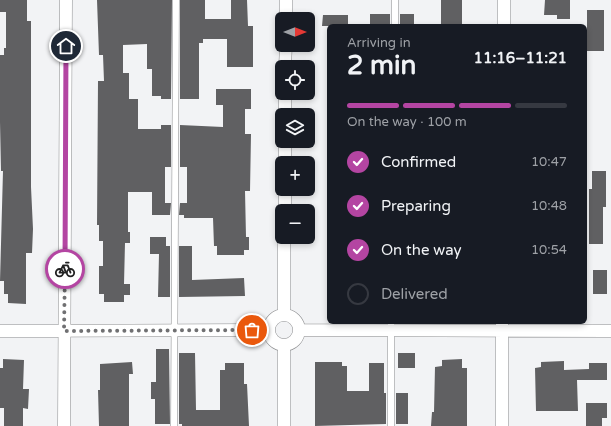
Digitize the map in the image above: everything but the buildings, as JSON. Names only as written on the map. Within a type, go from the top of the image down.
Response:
[{"type":"street","points":[[64,426],[66,0]]},
{"type":"street","points":[[286,0],[286,12]]},
{"type":"street","points":[[504,0],[504,24]]},
{"type":"street","points":[[284,244],[284,315]]},
{"type":"street","points":[[284,315],[294,318],[299,330],[295,340],[284,346],[272,340],[267,330],[273,320],[284,315]]},
{"type":"street","points":[[299,330],[391,326],[502,326],[611,331]]},
{"type":"street","points":[[502,326],[502,426]]},
{"type":"street","points":[[0,331],[267,330]]},
{"type":"street","points":[[284,346],[284,426]]},
{"type":"lane","points":[[174,426],[176,0]]},
{"type":"lane","points":[[395,0],[395,24]]},
{"type":"lane","points":[[391,326],[391,426]]},
{"type":"way so far","points":[[65,269],[64,331],[252,330]]},
{"type":"route","points":[[65,269],[66,46]]}]
